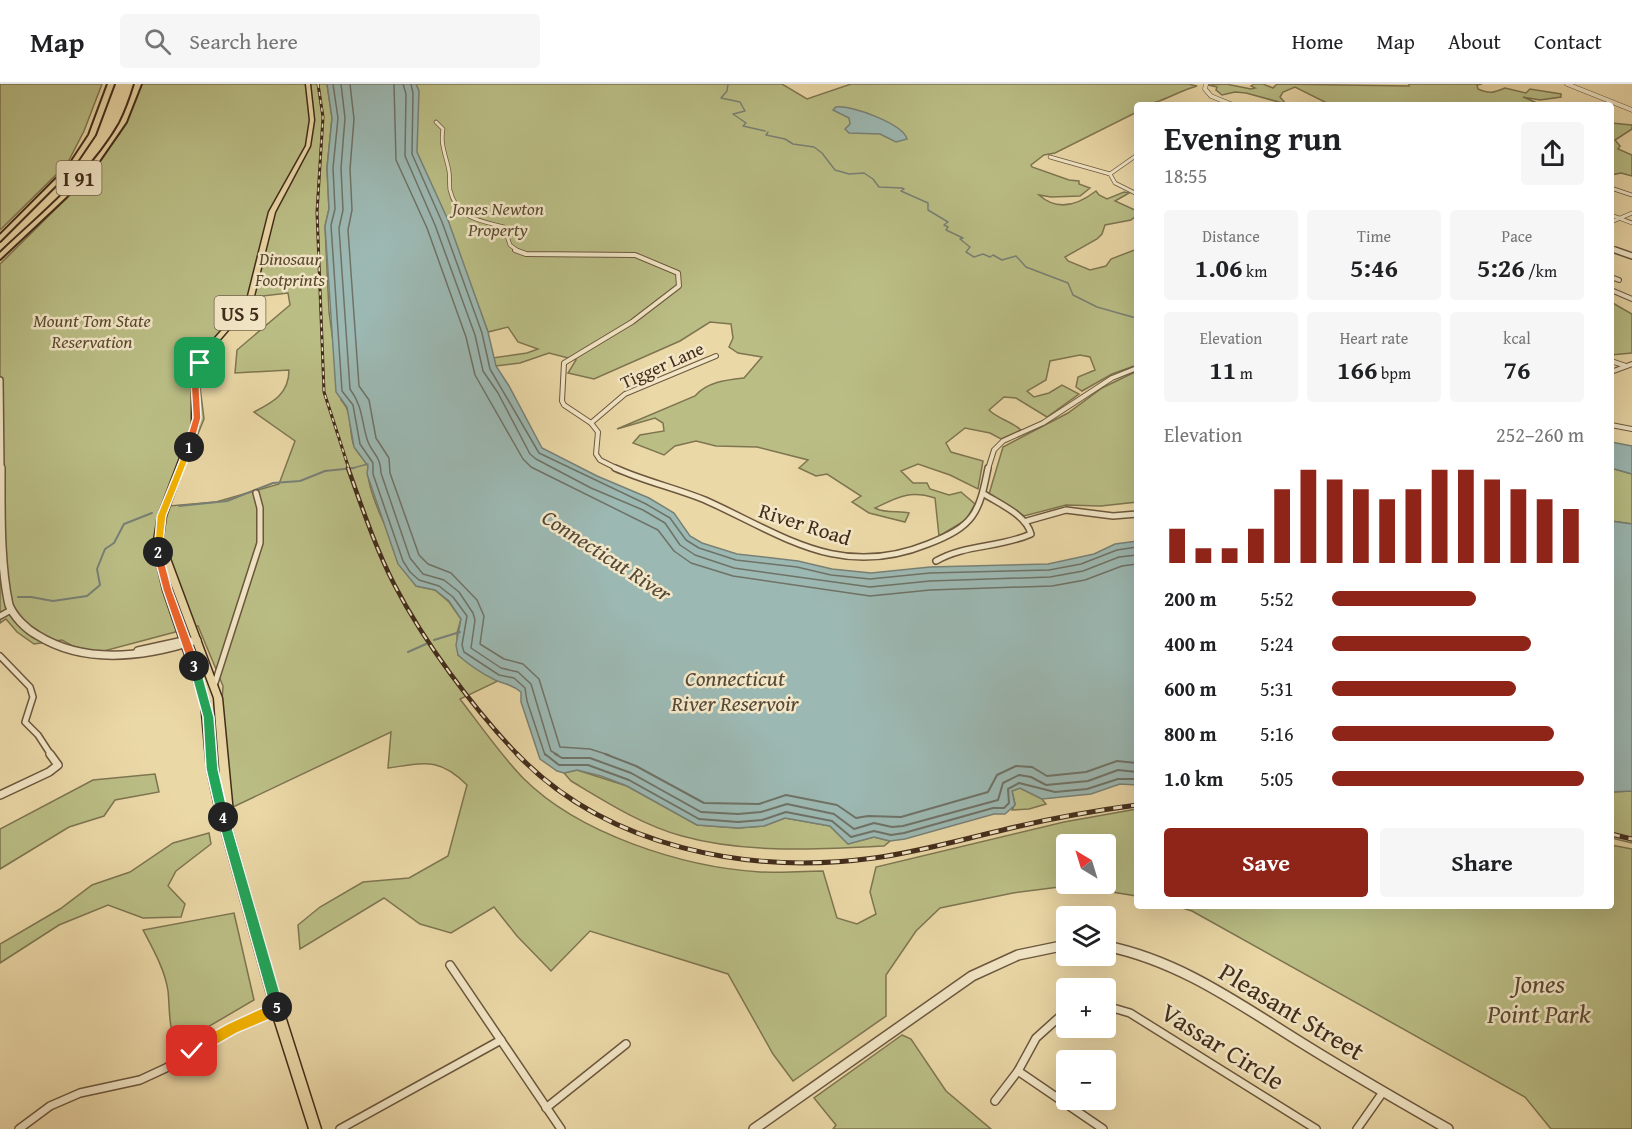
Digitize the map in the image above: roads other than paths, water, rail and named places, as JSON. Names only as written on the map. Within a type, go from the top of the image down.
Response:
[{"type":"highway","name":"I 91","points":[[0,239],[70,168],[92,135],[111,84]]},
{"type":"highway","name":"I 91","points":[[0,257],[79,178],[108,145],[126,115],[138,84]]},
{"type":"main road","name":"US 5","points":[[308,84],[312,125],[308,146],[272,212],[252,296],[208,349],[198,368],[195,382],[195,426],[162,516],[158,537],[159,559],[205,702],[215,787],[278,1009],[315,1129]]},
{"type":"main road","name":"US 5","points":[[158,537],[214,686],[221,716],[230,837]]},
{"type":"street","points":[[1206,84],[1205,89],[1209,94],[1226,102]]},
{"type":"street","points":[[1567,84],[1612,102]]},
{"type":"street","points":[[1614,103],[1632,110]]},
{"type":"street","points":[[436,122],[442,129],[441,141],[449,171],[450,189],[458,210],[463,214],[504,227],[510,245],[515,250],[536,255],[571,253],[635,255],[678,273],[679,286],[632,322],[564,363],[562,401],[564,405],[591,423]]},
{"type":"street","points":[[1050,157],[1110,174],[1116,183],[1134,192]]},
{"type":"street","points":[[1110,174],[1134,157]]},
{"type":"street","points":[[1614,189],[1632,195]]},
{"type":"street","points":[[1614,220],[1632,213]]},
{"type":"street","points":[[1614,216],[1632,223]]},
{"type":"street","points":[[1614,249],[1632,256]]},
{"type":"street","points":[[1614,278],[1619,280]]},
{"type":"street","points":[[1614,291],[1632,299]]},
{"type":"street","name":"Tigger Lane","points":[[591,423],[625,394],[716,356]]},
{"type":"street","points":[[1614,362],[1626,366]]},
{"type":"street","points":[[1614,371],[1632,364]]},
{"type":"street","name":"River Road","points":[[591,423],[598,432],[596,451],[601,462],[700,498],[790,541],[842,556],[862,558],[886,555],[939,540],[958,531],[973,519],[984,494],[990,461],[997,446],[1055,416],[1115,375],[1134,369]]},
{"type":"street","points":[[0,380],[4,594],[20,623],[56,646],[78,652],[112,655],[151,654],[197,640]]},
{"type":"street","points":[[1614,426],[1632,429]]},
{"type":"street","points":[[214,686],[260,543],[260,508],[256,493]]},
{"type":"street","points":[[936,561],[951,551],[1005,543],[1031,534],[1026,522],[984,494]]},
{"type":"street","points":[[1026,522],[1066,510],[1113,516],[1134,514]]},
{"type":"street","points":[[0,616],[11,610]]},
{"type":"street","points":[[0,656],[30,687],[33,697],[25,722],[38,735],[58,765],[49,772],[0,795]]},
{"type":"street","points":[[754,1129],[972,976],[1002,959],[1030,949],[1056,946]]},
{"type":"street","name":"Pleasant Street","points":[[1116,947],[1176,969],[1222,993],[1383,1092],[1448,1129]]},
{"type":"street","points":[[450,965],[561,1129]]},
{"type":"street","points":[[19,1129],[56,1104],[80,1093],[140,1080],[166,1068],[232,1029],[278,1009]]},
{"type":"street","name":"Vassar Circle","points":[[1116,1009],[1130,1013],[1316,1129]]},
{"type":"street","points":[[995,1101],[1018,1071],[1036,1038],[1056,1020]]},
{"type":"street","points":[[340,1129],[501,1040]]},
{"type":"street","points":[[546,1108],[626,1044]]},
{"type":"street","points":[[1018,1071],[1103,1129]]},
{"type":"street","points":[[1357,1129],[1383,1092]]},
{"type":"water","name":"Connecticut River Reservoir","points":[[327,84],[416,84],[419,91],[417,152],[448,220],[488,332],[496,366],[542,448],[597,476],[649,498],[674,513],[690,536],[702,543],[737,554],[871,573],[930,567],[1048,564],[1094,554],[1115,544],[1134,541],[1134,785],[1120,784],[1091,794],[1042,799],[1020,788],[1012,791],[1015,805],[1005,814],[994,814],[905,839],[890,841],[874,837],[848,844],[830,826],[785,818],[764,826],[738,828],[697,825],[627,786],[577,770],[564,773],[557,771],[540,759],[521,702],[521,692],[485,675],[458,655],[456,645],[461,619],[449,601],[435,590],[416,586],[398,564],[367,474],[368,466],[354,447],[347,407],[336,392],[325,226],[329,209],[327,168],[332,118]]},
{"type":"water","points":[[836,107],[853,109],[876,117],[896,127],[907,139],[896,142],[880,134],[849,133],[845,129],[850,124],[849,118],[833,110]]},
{"type":"water","points":[[1614,443],[1632,446],[1632,474],[1614,469]]},
{"type":"water","points":[[1614,521],[1632,524],[1632,791],[1614,792]]},
{"type":"waterway","points":[[728,84],[727,91],[721,98],[740,102],[745,111],[733,114],[746,123],[743,126],[765,131]]},
{"type":"waterway","points":[[768,132],[766,135],[785,139],[793,144],[814,147],[822,153],[835,170],[849,174],[864,173],[879,187],[902,188],[904,189],[901,191],[928,203],[928,210],[948,222],[944,225],[948,227],[946,230],[963,238],[960,239],[970,247],[966,252],[974,257],[983,254],[990,257],[993,255],[1002,260],[1016,256],[1026,267],[1068,283],[1073,295],[1097,307],[1134,317]]},
{"type":"waterway","points":[[352,468],[368,464]]},
{"type":"waterway","points":[[179,506],[227,501],[273,483],[300,481],[325,471],[352,468]]},
{"type":"waterway","points":[[18,597],[53,601],[87,596],[100,585],[97,569],[105,549],[114,543],[124,524],[152,513]]},
{"type":"waterway","points":[[434,640],[460,632]]},
{"type":"waterway","points":[[408,652],[426,644]]},
{"type":"railway","points":[[318,84],[323,117],[317,212],[324,392],[349,469]]},
{"type":"railway","points":[[348,468],[381,556],[406,606],[450,674],[518,754]]},
{"type":"railway","points":[[518,754],[553,786],[593,812],[637,833],[682,848],[730,857],[778,862],[826,862],[874,858],[1053,819],[1134,805]]},
{"type":"railway","points":[[1614,835],[1632,839]]},
{"type":"park label","name":"Jones Newton Property","points":[[498,218]]},
{"type":"park label","name":"Dinosaur Footprints","points":[[290,268]]},
{"type":"park label","name":"Mount Tom State Reservation","points":[[92,330]]},
{"type":"park label","name":"Jones Point Park","points":[[1539,998]]},
{"type":"water label","name":"Connecticut River","points":[[607,555]]}]
